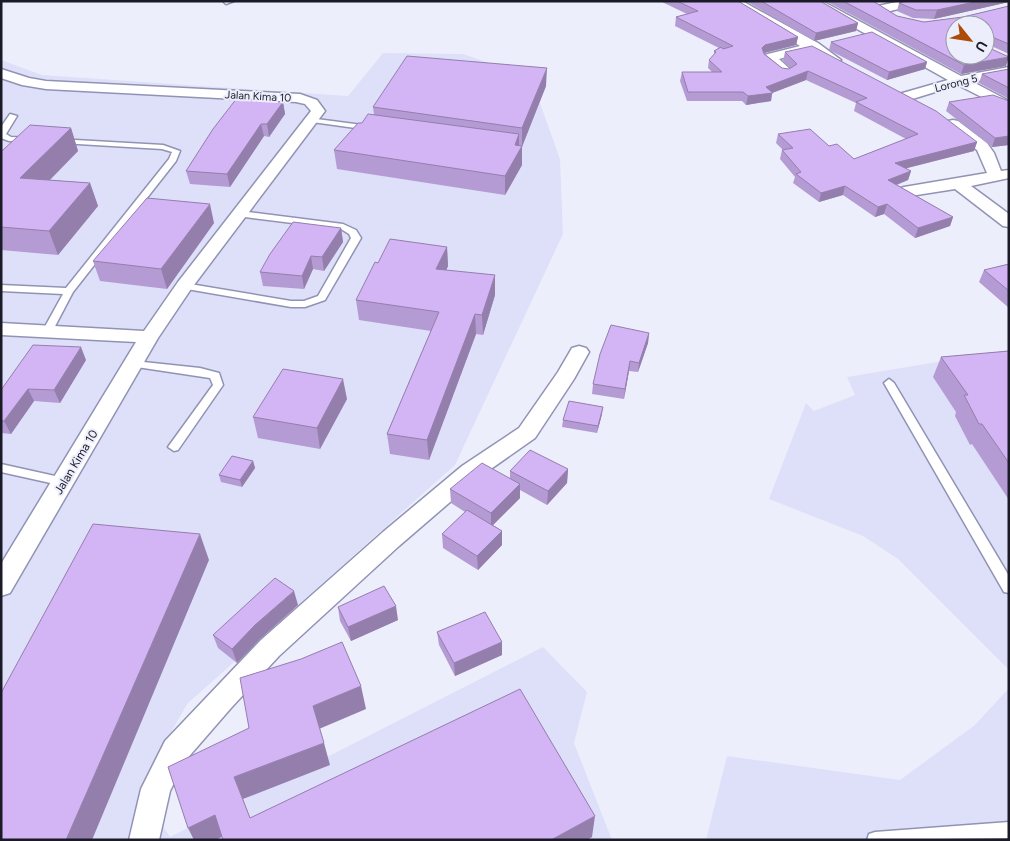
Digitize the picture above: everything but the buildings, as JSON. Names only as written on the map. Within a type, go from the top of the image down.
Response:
[{"type":"street","points":[[737,3],[760,1]]},
{"type":"street","points":[[812,1],[1009,107]]},
{"type":"street","points":[[898,18],[878,7],[919,1]]},
{"type":"street","points":[[737,3],[843,64]]},
{"type":"street","points":[[854,37],[872,33]]},
{"type":"street","points":[[786,72],[769,60],[769,58],[828,43]]},
{"type":"street","name":"Lorong 5","points":[[904,97],[961,80],[1009,72]]},
{"type":"street","name":"Jalan Kima 10","points":[[1,73],[27,82],[46,85],[305,99],[317,106],[318,111],[184,286],[149,337],[1,586]]},
{"type":"street","points":[[891,91],[922,106]]},
{"type":"street","points":[[939,115],[984,149],[988,156],[990,168],[1002,175]]},
{"type":"street","points":[[904,192],[1002,175]]},
{"type":"street","points":[[958,184],[1009,222]]},
{"type":"street","points":[[1,328],[149,337]]},
{"type":"street","points":[[144,840],[156,789],[175,751],[221,699],[270,648],[391,539],[470,472],[527,433],[567,374],[579,352]]},
{"type":"lane","points":[[13,116],[4,128],[2,135],[9,138],[38,140]]},
{"type":"lane","points":[[312,120],[381,130]]},
{"type":"lane","points":[[47,332],[69,291],[173,159],[176,151],[162,147],[48,140]]},
{"type":"lane","points":[[184,286],[291,304],[304,304],[322,298],[356,238],[353,232],[343,227],[240,214]]},
{"type":"lane","points":[[1,288],[69,291]]},
{"type":"lane","points":[[134,364],[200,372],[215,376],[218,385],[174,447]]},
{"type":"lane","points":[[889,383],[1009,588]]},
{"type":"lane","points":[[1,468],[64,482]]},
{"type":"lane","points":[[875,840],[1009,830]]},
{"type":"shaded area","points":[[383,53],[463,54],[531,78],[560,159],[563,234],[455,465],[187,704],[139,790],[170,837],[543,647],[587,692],[574,743],[612,840],[1,840],[1,60],[42,75],[348,96]]},
{"type":"shaded area","points":[[1009,350],[1009,670],[898,559],[863,536],[769,499],[806,403],[814,411],[855,395],[847,377]]},
{"type":"shaded area","points":[[1009,688],[1009,840],[706,840],[727,756],[900,780],[975,725]]}]
